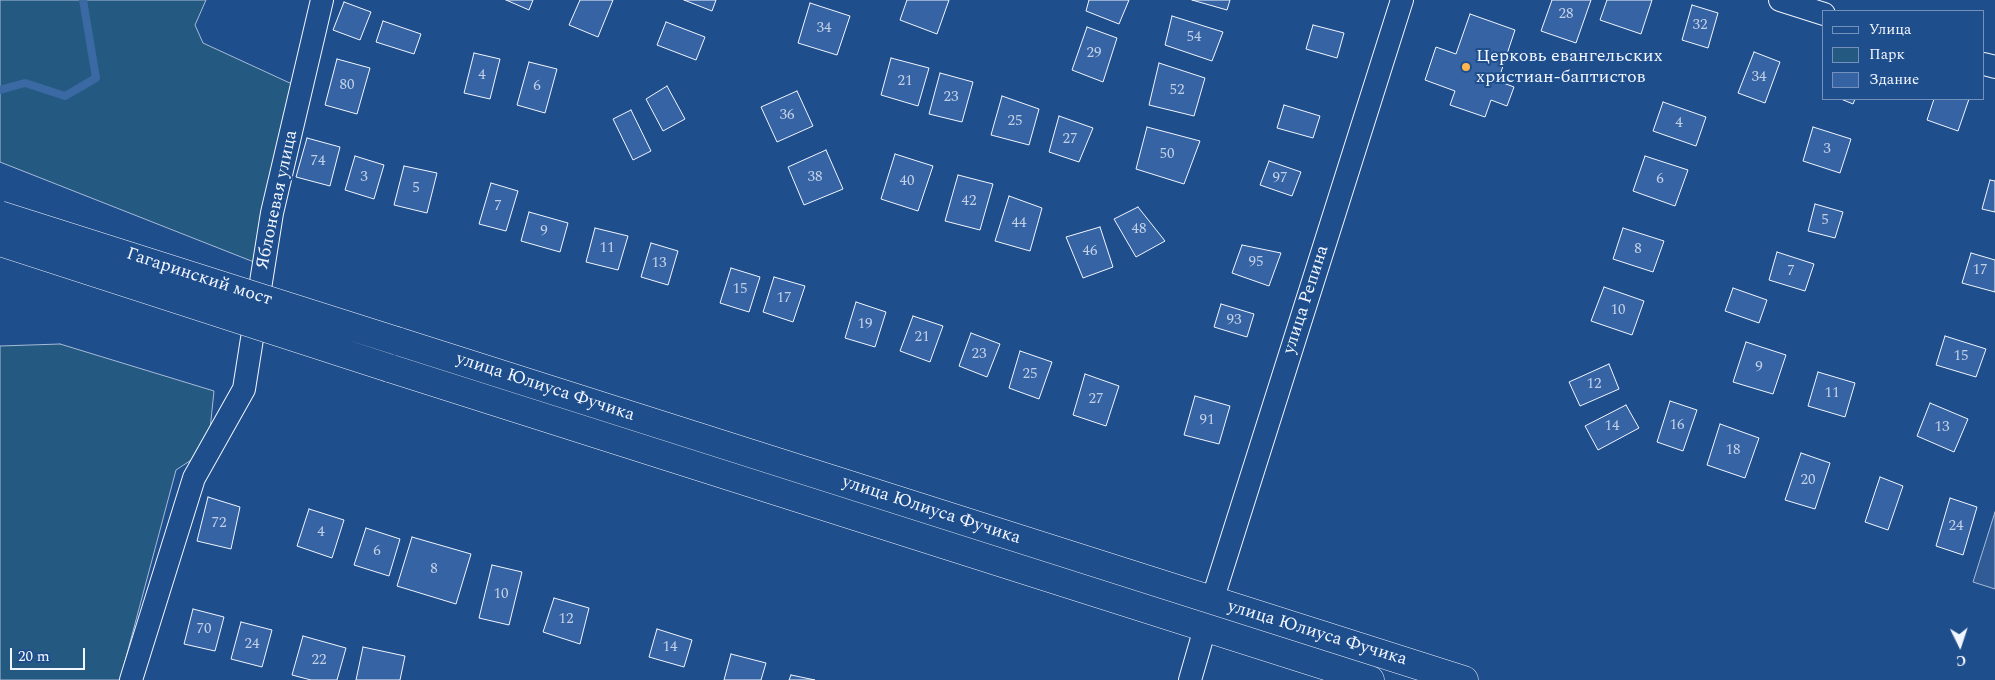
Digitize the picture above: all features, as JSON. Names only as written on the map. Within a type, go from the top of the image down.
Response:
[{"type":"main road","name":"Гагаринский мост","points":[[0,215],[397,341]]},
{"type":"main road","name":"Гагаринский мост","points":[[0,242],[389,368]]},
{"type":"main road","name":"улица Юлиуса Фучика","points":[[397,341],[1464,680]]},
{"type":"main road","name":"улица Юлиуса Фучика","points":[[389,368],[1370,680]]},
{"type":"street","name":"Яблоневая улица","points":[[131,680],[194,478],[244,388],[272,213],[322,0]]},
{"type":"street","name":"улица Репина","points":[[1212,601],[1402,0]]},
{"type":"street","points":[[1780,0],[1822,13]]},
{"type":"street","points":[[1190,680],[1205,628]]},
{"type":"green space","points":[[0,0],[206,0],[195,25],[203,43],[292,84],[259,264],[0,162]]},
{"type":"green space","points":[[60,344],[214,391],[208,449],[176,470],[120,680],[0,680],[0,346]]},
{"type":"shaded area","points":[[1995,512],[1995,589],[1973,582]]},
{"type":"building","points":[[506,0],[533,0],[529,10]]},
{"type":"building","points":[[580,0],[613,0],[598,37],[569,25]]},
{"type":"building","points":[[684,0],[716,0],[712,11]]},
{"type":"building","points":[[907,0],[949,0],[937,34],[900,20]]},
{"type":"building","points":[[1089,0],[1129,0],[1119,24],[1086,11]]},
{"type":"building","points":[[1192,0],[1230,0],[1227,10]]},
{"type":"building","points":[[1552,0],[1591,0],[1576,43],[1541,31]]},
{"type":"building","points":[[1607,0],[1652,0],[1641,34],[1600,20]]},
{"type":"building","points":[[344,2],[371,12],[360,40],[333,30]]},
{"type":"building","points":[[810,3],[850,16],[837,55],[798,43]]},
{"type":"building","points":[[1692,5],[1718,13],[1708,48],[1682,40]]},
{"type":"building","name":"Церковь евангельских христиан-баптистов","points":[[1470,14],[1515,30],[1498,81],[1514,87],[1507,106],[1491,100],[1485,117],[1450,105],[1455,91],[1425,80],[1436,47],[1456,54]]},
{"type":"building","points":[[1172,16],[1223,32],[1212,61],[1165,45]]},
{"type":"building","points":[[383,21],[421,34],[414,54],[376,42]]},
{"type":"building","points":[[666,22],[705,37],[696,60],[657,45]]},
{"type":"building","points":[[1313,25],[1344,33],[1337,58],[1306,49]]},
{"type":"building","points":[[1087,27],[1117,38],[1103,82],[1072,70]]},
{"type":"building","points":[[1754,52],[1780,62],[1765,103],[1738,93]]},
{"type":"building","points":[[474,53],[500,59],[490,99],[464,93]]},
{"type":"building","points":[[891,58],[929,68],[918,106],[881,95]]},
{"type":"building","points":[[337,59],[370,68],[357,114],[325,105]]},
{"type":"building","points":[[529,62],[557,69],[545,113],[517,105]]},
{"type":"building","points":[[1159,63],[1205,78],[1194,116],[1149,105]]},
{"type":"building","points":[[940,73],[973,82],[962,122],[929,114]]},
{"type":"building","points":[[667,86],[685,119],[663,131],[646,99]]},
{"type":"building","points":[[797,91],[813,126],[777,142],[761,107]]},
{"type":"building","points":[[1002,96],[1039,109],[1029,145],[991,135]]},
{"type":"building","points":[[1843,100],[1855,100],[1853,104]]},
{"type":"building","points":[[1934,100],[1969,100],[1958,131],[1927,120]]},
{"type":"building","points":[[1663,102],[1706,117],[1696,146],[1653,131]]},
{"type":"building","points":[[1284,105],[1320,116],[1313,138],[1277,128]]},
{"type":"building","points":[[631,110],[651,151],[633,160],[613,119]]},
{"type":"building","points":[[1059,116],[1093,128],[1079,162],[1049,152]]},
{"type":"building","points":[[1147,127],[1200,141],[1184,184],[1136,169]]},
{"type":"building","points":[[1813,127],[1851,139],[1840,173],[1803,161]]},
{"type":"building","points":[[307,138],[340,147],[330,186],[296,177]]},
{"type":"building","points":[[826,150],[843,189],[804,205],[788,167]]},
{"type":"building","points":[[895,154],[933,166],[918,211],[881,199]]},
{"type":"building","points":[[355,156],[384,165],[374,199],[345,190]]},
{"type":"building","points":[[1645,156],[1688,170],[1675,206],[1633,191]]},
{"type":"building","points":[[1269,161],[1301,172],[1292,196],[1260,185]]},
{"type":"building","points":[[404,166],[437,173],[427,213],[394,205]]},
{"type":"building","points":[[958,175],[993,184],[980,230],[945,221]]},
{"type":"building","points":[[1990,180],[1995,181],[1995,212],[1982,209]]},
{"type":"building","points":[[491,183],[518,191],[506,231],[479,224]]},
{"type":"building","points":[[1009,196],[1042,208],[1030,251],[995,241]]},
{"type":"building","points":[[1815,204],[1843,212],[1835,238],[1808,231]]},
{"type":"building","points":[[1138,207],[1165,241],[1136,257],[1114,219]]},
{"type":"building","points":[[529,212],[568,223],[560,252],[521,241]]},
{"type":"building","points":[[1100,227],[1113,267],[1083,278],[1066,237]]},
{"type":"building","points":[[595,228],[628,236],[618,270],[586,262]]},
{"type":"building","points":[[1623,228],[1664,241],[1653,272],[1613,259]]},
{"type":"building","points":[[651,243],[678,251],[668,285],[641,277]]},
{"type":"building","points":[[1242,245],[1281,253],[1269,286],[1232,273]]},
{"type":"building","points":[[1777,252],[1814,264],[1805,291],[1769,280]]},
{"type":"building","points":[[1971,253],[1995,260],[1995,292],[1962,283]]},
{"type":"building","points":[[731,268],[760,277],[749,312],[720,303]]},
{"type":"building","points":[[774,277],[805,286],[793,322],[763,312]]},
{"type":"building","points":[[1604,287],[1644,301],[1632,335],[1591,321]]},
{"type":"building","points":[[1733,288],[1767,300],[1759,323],[1725,311]]},
{"type":"building","points":[[856,302],[886,312],[875,347],[845,338]]},
{"type":"building","points":[[1221,304],[1254,314],[1247,337],[1214,327]]},
{"type":"building","points":[[913,316],[943,326],[930,362],[900,351]]},
{"type":"building","points":[[971,333],[1000,344],[987,377],[959,366]]},
{"type":"building","points":[[1945,336],[1986,349],[1976,377],[1936,365]]},
{"type":"building","points":[[1746,342],[1786,355],[1773,394],[1733,382]]},
{"type":"building","points":[[1020,351],[1052,362],[1039,399],[1009,388]]},
{"type":"building","points":[[1609,364],[1619,389],[1580,406],[1569,382]]},
{"type":"building","points":[[1818,372],[1855,383],[1845,417],[1808,406]]},
{"type":"building","points":[[1085,374],[1119,386],[1106,426],[1073,415]]},
{"type":"building","points":[[1195,396],[1230,406],[1219,444],[1184,435]]},
{"type":"building","points":[[1670,401],[1697,410],[1683,451],[1657,442]]},
{"type":"building","points":[[1930,403],[1968,419],[1954,452],[1917,436]]},
{"type":"building","points":[[1626,405],[1639,428],[1598,450],[1585,426]]},
{"type":"building","points":[[1720,424],[1759,438],[1745,478],[1707,465]]},
{"type":"building","points":[[1801,453],[1830,463],[1815,509],[1785,500]]},
{"type":"building","points":[[1880,477],[1903,486],[1888,530],[1865,522]]},
{"type":"building","points":[[208,497],[240,507],[231,549],[197,541]]},
{"type":"building","points":[[1950,498],[1977,507],[1963,555],[1936,546]]},
{"type":"building","points":[[309,509],[344,520],[332,558],[297,546]]},
{"type":"building","points":[[366,528],[400,539],[389,576],[354,565]]},
{"type":"building","points":[[412,537],[471,554],[456,604],[397,586]]},
{"type":"building","points":[[492,565],[522,572],[509,625],[479,618]]},
{"type":"building","points":[[554,598],[589,608],[580,644],[543,632]]},
{"type":"building","points":[[193,609],[224,617],[215,651],[184,644]]},
{"type":"building","points":[[241,622],[272,630],[262,667],[231,659]]},
{"type":"building","points":[[657,629],[692,640],[684,667],[649,657]]},
{"type":"building","points":[[303,636],[346,648],[337,680],[311,680],[292,675]]},
{"type":"building","points":[[363,647],[405,656],[400,680],[356,680]]},
{"type":"building","points":[[731,654],[766,663],[761,680],[724,680]]},
{"type":"building","points":[[791,675],[815,680],[789,680]]},
{"type":"waterway","points":[[0,90],[25,83],[65,96],[96,78],[83,0]]},
{"type":"place","name":"Церковь евангельских христиан-баптистов","points":[[1466,67]]}]
